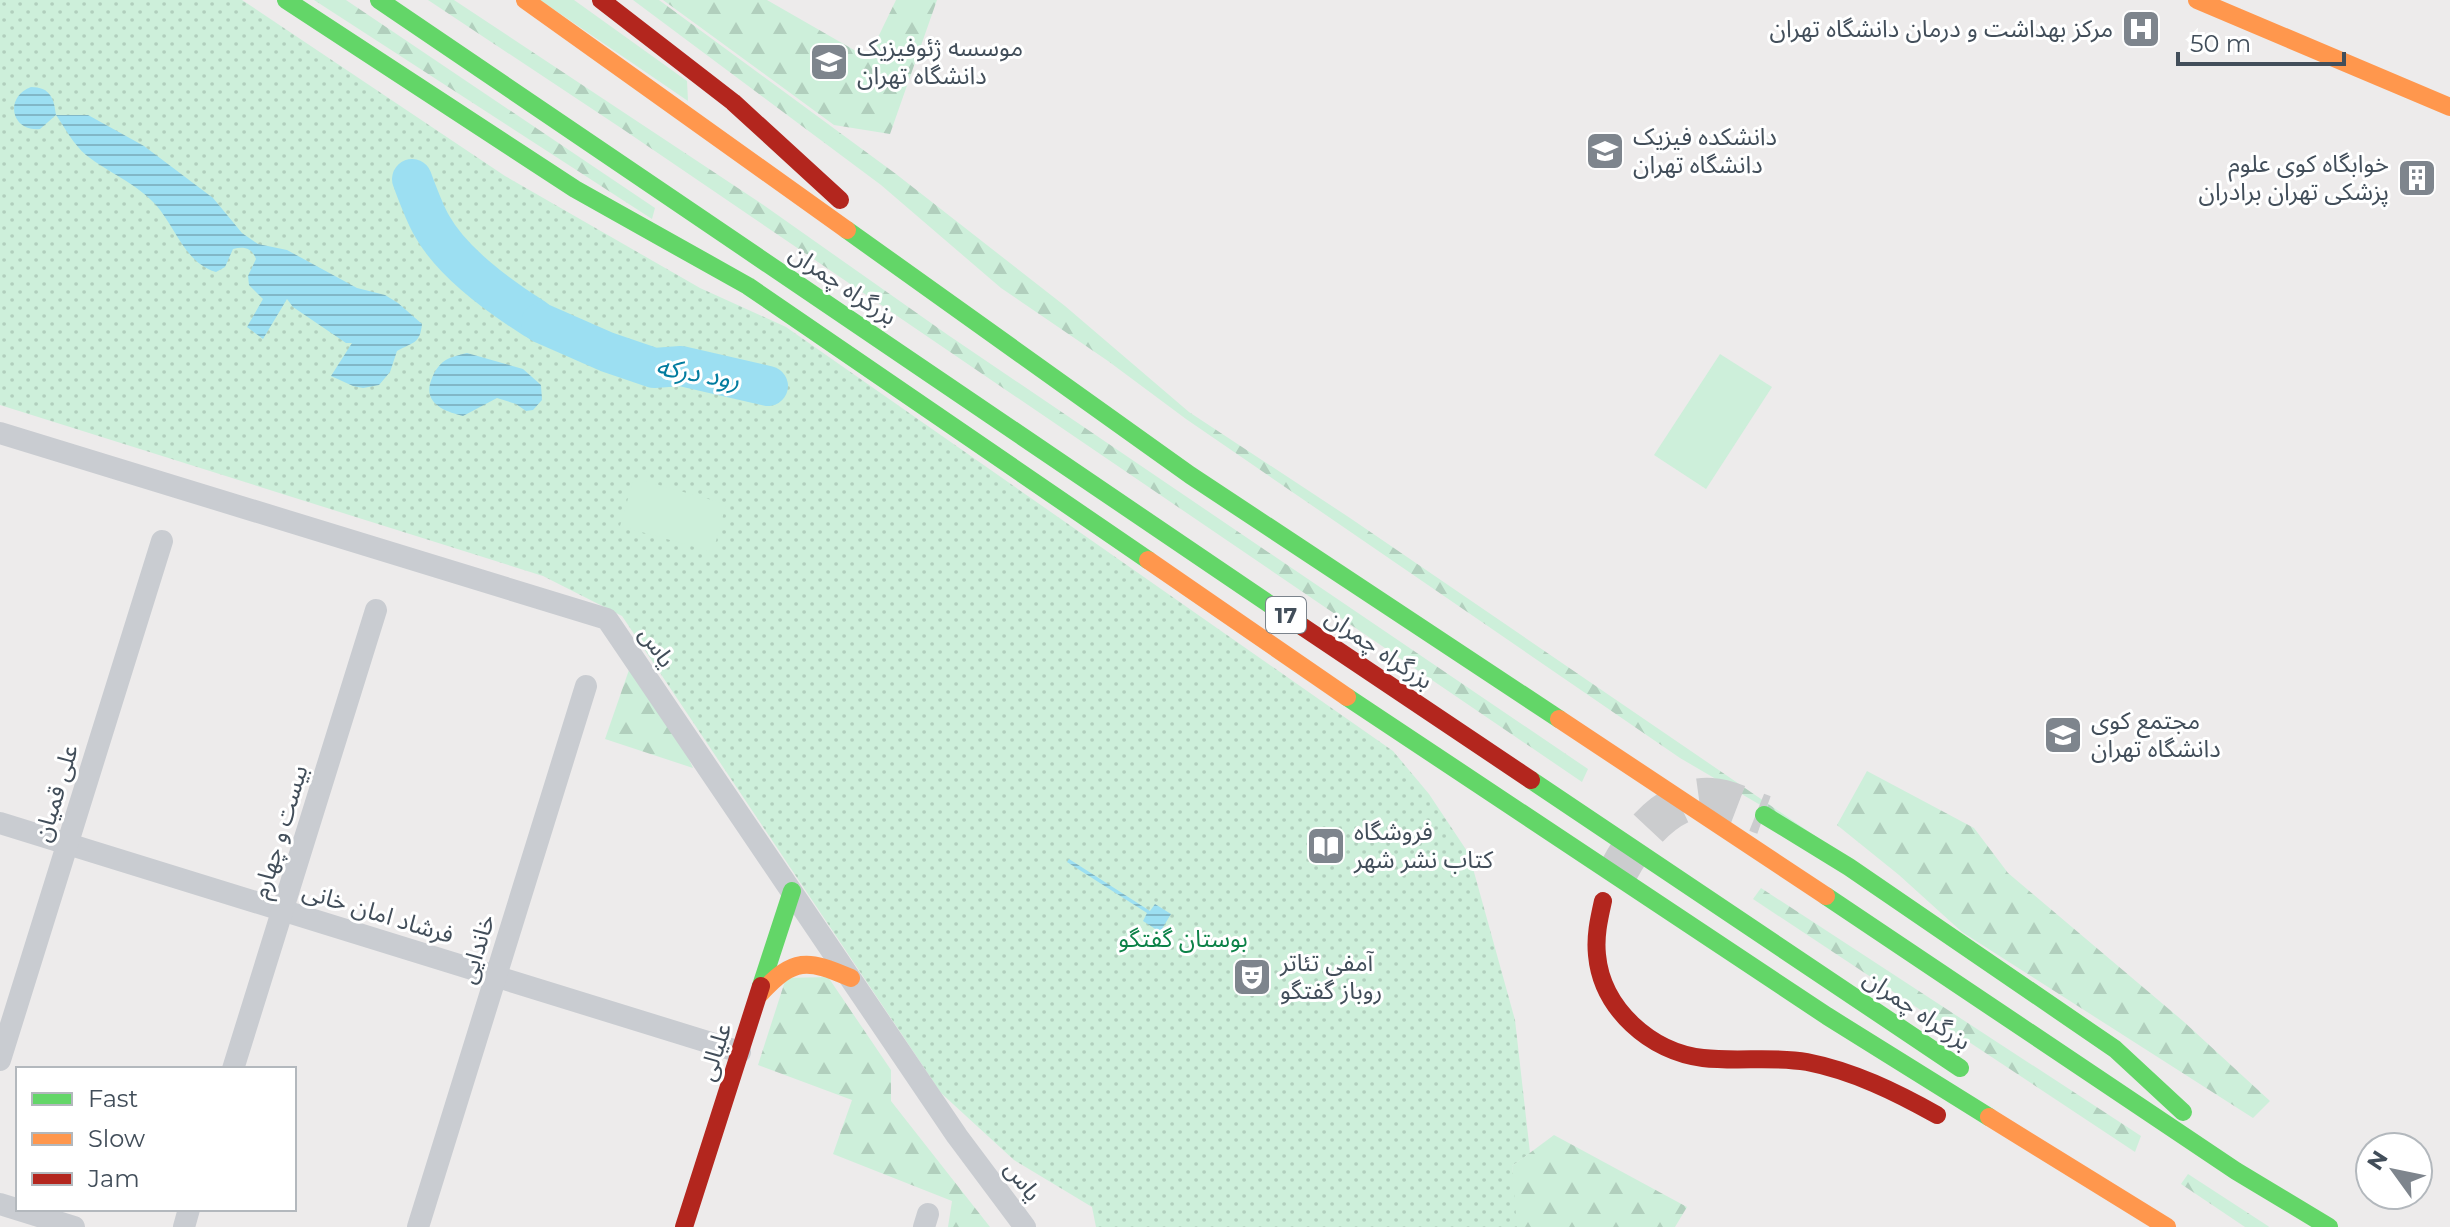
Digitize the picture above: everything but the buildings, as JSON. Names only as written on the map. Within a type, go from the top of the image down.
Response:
[{"type":"main road","points":[[286,0],[575,189],[748,286],[1417,745],[1827,1016],[2171,1224]]},
{"type":"main road","name":"بزرگراه چمران","points":[[379,0],[1974,1078]]},
{"type":"main road","name":"بزرگراه چمران","points":[[525,0],[1190,475],[2236,1171],[2329,1227]]},
{"type":"main road","points":[[601,0],[733,102],[961,312]]},
{"type":"main road","points":[[2197,0],[2450,107]]},
{"type":"main road","points":[[1764,815],[1849,867],[2115,1049],[2181,1110],[2236,1171]]},
{"type":"main road","name":"علیالی","points":[[684,1227],[792,891]]},
{"type":"main road","points":[[1603,901],[1596,938],[1600,973],[1614,1005],[1639,1033],[1668,1049],[1691,1056],[1779,1058],[1858,1075],[1892,1089],[1947,1122]]},
{"type":"main road","points":[[759,995],[779,972],[803,962],[823,965],[851,978]]},
{"type":"main road","points":[[2053,1179],[2171,1224]]},
{"type":"main road","points":[[2131,1183],[2171,1224]]},
{"type":"street","name":"یاس","points":[[0,433],[607,619],[957,1136],[1025,1227]]},
{"type":"street","name":"علی قمیان","points":[[0,1060],[162,541]]},
{"type":"street","name":"بیست و چهارم","points":[[234,1067],[376,610]]},
{"type":"street","name":"خاندایی","points":[[418,1227],[586,686]]},
{"type":"street","name":"فرشاد امان خانی","points":[[0,823],[740,1052]]},
{"type":"street","points":[[23,1211],[74,1227]]},
{"type":"green space","name":"بوستان گفتگو","points":[[0,0],[242,0],[505,176],[700,288],[786,327],[1393,751],[1429,794],[1469,854],[1515,1020],[1530,1153],[1512,1166],[1520,1227],[1096,1227],[1092,1207],[1014,1160],[941,1093],[622,616],[543,576],[0,405]]},
{"type":"green space","points":[[314,0],[346,0],[655,208],[652,219]]},
{"type":"green space","points":[[428,0],[454,0],[759,202],[948,335],[1588,769],[1582,782],[624,130]]},
{"type":"green space","points":[[540,0],[574,0],[687,81],[688,101]]},
{"type":"green space","points":[[633,0],[659,0],[896,174],[1065,306],[1189,412],[1350,518],[1827,844],[1680,758],[1186,419],[1001,288],[881,185]]},
{"type":"green space","name":"موسسه ژئوفیزیک دانشگاه تهران","points":[[663,0],[767,0],[868,58],[896,0],[937,0],[890,134],[834,125]]},
{"type":"green space","points":[[1720,354],[1772,387],[1706,489],[1654,455]]},
{"type":"green space","points":[[634,478],[726,504],[713,552],[620,526]]},
{"type":"green space","points":[[630,667],[688,757],[693,768],[605,739]]},
{"type":"green space","points":[[1867,771],[1974,828],[2008,873],[2183,1021],[2270,1101],[2253,1118],[1962,932],[1837,825]]},
{"type":"green space","points":[[1761,888],[2141,1136],[2135,1152],[1753,899]]},
{"type":"green space","points":[[828,977],[891,1070],[891,1101],[990,1227],[948,1227],[952,1201],[833,1154],[852,1100],[758,1065],[786,978]]},
{"type":"green space","points":[[1554,1135],[1687,1207],[1675,1227],[1517,1227],[1512,1166]]},
{"type":"green space","points":[[2188,1174],[2269,1227],[2245,1227],[2181,1184]]},
{"type":"water","points":[[31,87],[47,91],[55,109],[56,115],[40,129],[23,125],[14,113],[17,98]]},
{"type":"water","points":[[56,115],[88,115],[144,146],[213,198],[242,233],[258,244],[287,250],[357,288],[385,295],[398,303],[422,324],[417,339],[397,351],[390,372],[379,385],[363,388],[331,376],[352,343],[346,343],[293,307],[287,299],[263,339],[247,327],[263,299],[249,285],[248,276],[256,259],[252,252],[244,248],[233,249],[225,267],[216,272],[196,261],[156,205],[140,190],[86,155]]},
{"type":"water","points":[[467,353],[523,369],[541,385],[542,400],[533,410],[526,411],[497,398],[463,416],[439,406],[429,391],[435,372],[445,360]]},
{"type":"water","points":[[1069,859],[1150,911],[1155,904],[1171,914],[1160,932],[1143,921],[1147,913],[1067,862]]},
{"type":"waterway","name":"رود درکه","points":[[412,179],[429,221],[452,253],[492,289],[535,319]]},
{"type":"waterway","name":"رود درکه","points":[[541,323],[607,352],[654,368],[681,366],[768,386]]},
{"type":"tunnel","points":[[1615,878],[1641,836],[1653,823],[1680,804],[1711,798],[1764,815]]},
{"type":"traffic: fast","points":[[286,0],[575,189],[748,286],[1148,560]]},
{"type":"traffic: fast","points":[[379,0],[1303,627]]},
{"type":"traffic: fast","points":[[847,230],[1190,475],[1559,719]]},
{"type":"traffic: fast","points":[[1347,697],[1827,1016],[1989,1117]]},
{"type":"traffic: fast","points":[[1531,780],[1960,1068]]},
{"type":"traffic: fast","points":[[1764,815],[1849,867],[2115,1049],[2183,1112]]},
{"type":"traffic: fast","points":[[761,986],[792,891]]},
{"type":"traffic: fast","points":[[1826,896],[2236,1171],[2329,1227]]},
{"type":"traffic: slow","points":[[525,0],[847,230]]},
{"type":"traffic: slow","points":[[2197,0],[2450,107]]},
{"type":"traffic: slow","points":[[1148,560],[1347,697]]},
{"type":"traffic: slow","points":[[1559,719],[1826,896]]},
{"type":"traffic: slow","points":[[760,994],[782,973],[802,965],[823,967],[851,978]]},
{"type":"traffic: slow","points":[[1989,1117],[2167,1227]]},
{"type":"traffic: jam","points":[[601,0],[733,102],[840,200]]},
{"type":"traffic: jam","points":[[1303,627],[1531,780]]},
{"type":"traffic: jam","points":[[1603,901],[1597,941],[1601,975],[1619,1010],[1648,1037],[1665,1047],[1703,1058],[1781,1059],[1824,1066],[1874,1083],[1937,1115]]},
{"type":"traffic: jam","points":[[684,1227],[761,986]]},
{"type":"place","name":"مرکز بهداشت و درمان دانشگاه تهران","points":[[2141,29]]},
{"type":"place","name":"موسسه ژئوفیزیک دانشگاه تهران","points":[[829,62]]},
{"type":"place","name":"دانشکده فیزیک دانشگاه تهران","points":[[1605,151]]},
{"type":"place","name":"خوابگاه کوی علوم پزشکی تهران برادران","points":[[2417,178]]},
{"type":"place","name":"مجتمع کوی دانشگاه تهران","points":[[2063,735]]},
{"type":"place","name":"فروشگاه کتاب نشر شهر","points":[[1326,846]]},
{"type":"place","name":"آمفی تئاتر روباز گفتگو","points":[[1252,977]]}]
